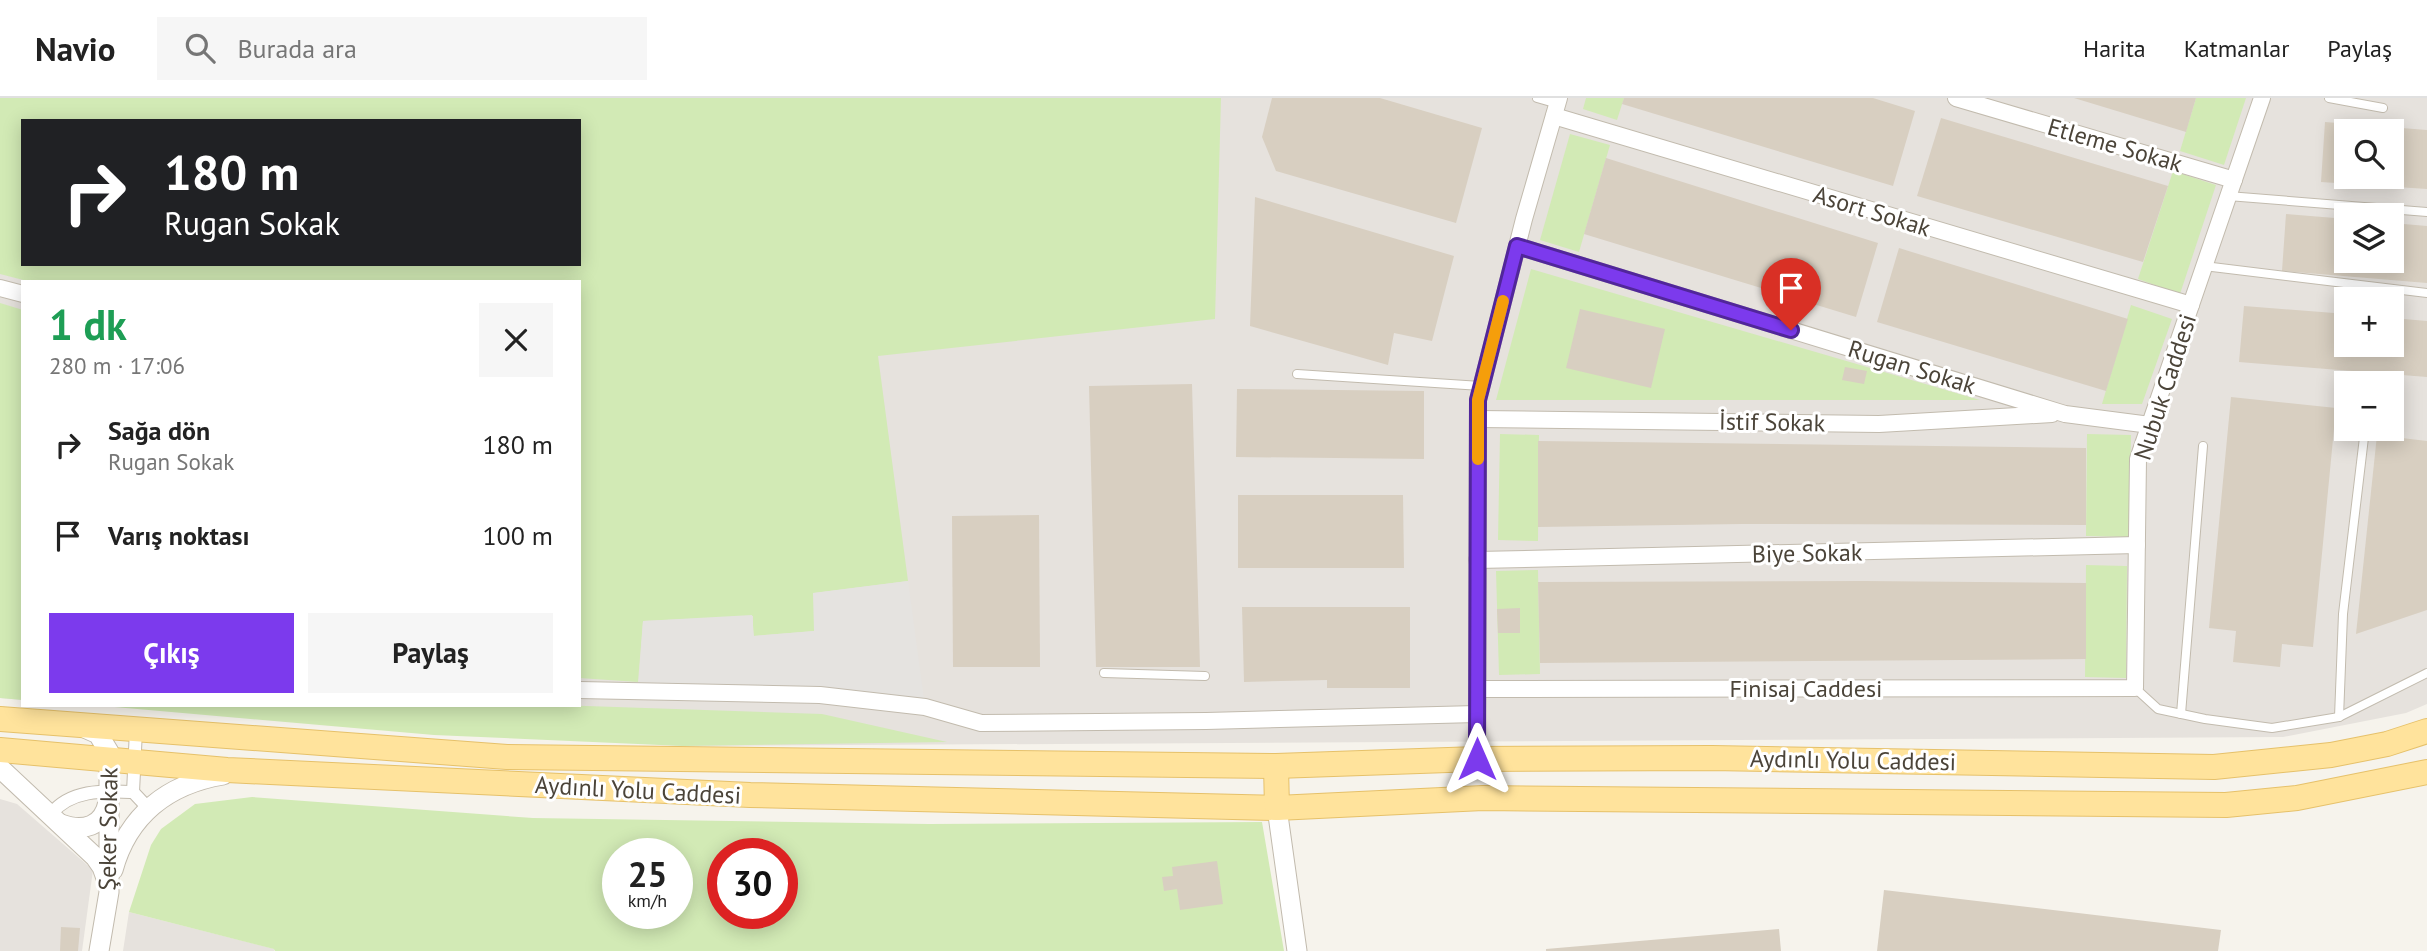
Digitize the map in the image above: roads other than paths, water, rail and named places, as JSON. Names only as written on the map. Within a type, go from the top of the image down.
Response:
[{"type":"main road","name":"Aydınlı Yolu Caddesi","points":[[0,719],[507,757],[1276,766],[1477,759],[1712,758],[2214,767],[2331,755],[2388,744],[2427,731]]},
{"type":"main road","name":"Aydınlı Yolu Caddesi","points":[[0,750],[243,771],[750,795],[1278,808],[1483,798],[2226,805],[2297,798],[2427,772]]},
{"type":"main road","points":[[1276,766],[1278,808]]},
{"type":"street","name":"Etleme Sokak","points":[[1956,98],[2234,180]]},
{"type":"street","name":"Nubuk Caddesi","points":[[2136,688],[2138,459],[2262,98]]},
{"type":"street","points":[[1477,759],[1478,400],[1517,246],[1557,106]]},
{"type":"street","name":"Asort Sokak","points":[[1557,106],[2191,305]]},
{"type":"street","name":"Rugan Sokak","points":[[1517,246],[2065,414],[2150,425]]},
{"type":"street","points":[[0,288],[21,293]]},
{"type":"street","name":"İstif Sokak","points":[[1478,419],[1879,424],[2065,414]]},
{"type":"street","name":"Biye Sokak","points":[[1478,560],[2137,545]]},
{"type":"street","name":"Finisaj Caddesi","points":[[1477,689],[2136,688]]},
{"type":"street","points":[[581,690],[820,695],[925,707],[981,723],[1477,714]]},
{"type":"street","name":"Şeker Sokak","points":[[76,725],[97,734],[104,742],[110,760],[108,892],[99,951]]},
{"type":"street","points":[[133,792],[136,730]]},
{"type":"street","points":[[0,768],[95,857],[106,876],[108,892]]},
{"type":"street","points":[[108,892],[120,852],[136,822],[149,809],[175,789],[194,781],[243,771]]},
{"type":"street","points":[[56,819],[59,804],[96,790],[133,792],[149,809]]},
{"type":"street","points":[[56,819],[82,829],[93,825],[106,809],[110,791]]},
{"type":"street","points":[[1278,808],[1297,951]]},
{"type":"lane","points":[[1537,98],[1557,106]]},
{"type":"lane","points":[[2329,98],[2383,108]]},
{"type":"lane","points":[[2228,196],[2427,212]]},
{"type":"lane","points":[[2204,266],[2427,293]]},
{"type":"lane","points":[[1297,374],[1481,386]]},
{"type":"lane","points":[[2339,717],[2343,614],[2364,441]]},
{"type":"lane","points":[[2181,714],[2203,446]]},
{"type":"lane","points":[[1104,673],[1205,676]]},
{"type":"lane","points":[[2136,688],[2158,709],[2272,728],[2339,717],[2427,673]]}]
